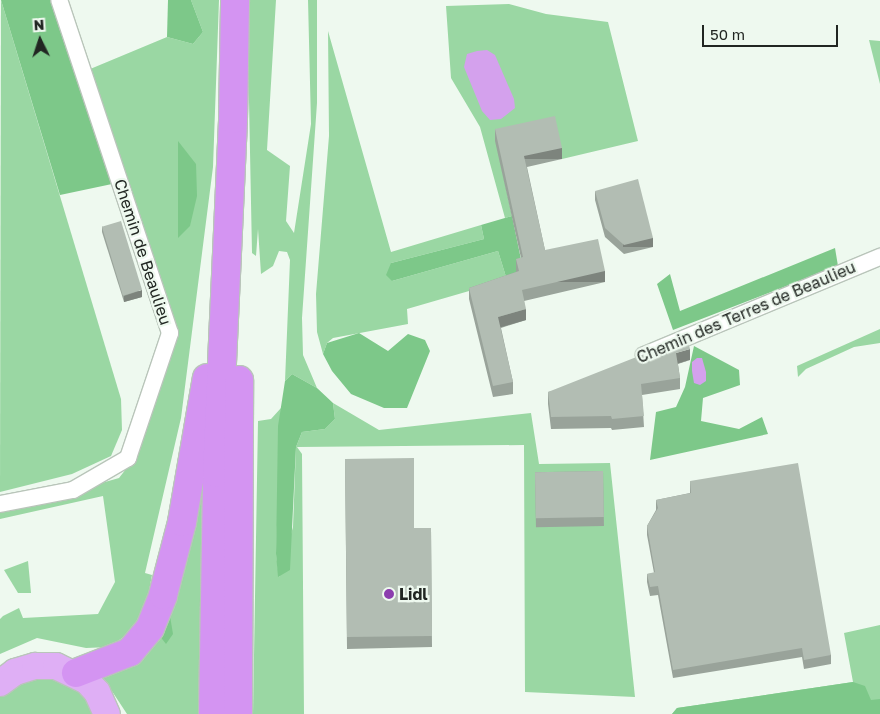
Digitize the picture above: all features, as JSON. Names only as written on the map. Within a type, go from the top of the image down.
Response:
[{"type":"highway","points":[[213,714],[218,473],[233,119],[235,0]]},
{"type":"highway","points":[[233,119],[240,254],[238,714]]},
{"type":"highway","points":[[76,673],[130,652],[150,628],[163,595],[182,522],[206,382],[216,198],[233,119]]},
{"type":"main road","points":[[0,683],[15,672],[35,666],[56,666],[76,673],[97,692],[107,714]]},
{"type":"street","name":"Chemin de Beaulieu","points":[[0,504],[72,490],[128,458],[170,333],[59,0]]},
{"type":"street","name":"Chemin des Terres de Beaulieu","points":[[631,360],[880,256]]},
{"type":"green space","points":[[1,0],[121,399],[122,430],[111,456],[72,474],[0,492]]},
{"type":"green space","points":[[1,0],[59,0],[112,184],[60,195]]},
{"type":"green space","points":[[168,0],[191,0],[203,32],[193,44],[167,37]]},
{"type":"green space","points":[[191,0],[219,0],[213,167],[181,418],[145,573],[152,575],[145,613],[130,632],[110,647],[86,648],[37,638],[0,654],[0,619],[3,616],[19,608],[23,618],[98,614],[115,582],[103,496],[0,519],[0,512],[119,478],[133,460],[176,324],[83,72],[167,37],[193,44],[203,32]]},
{"type":"green space","points":[[247,0],[276,0],[267,150],[290,166],[286,221],[294,233],[311,124],[308,0],[317,0],[317,103],[302,318],[303,355],[317,388],[292,374],[285,381],[290,260],[287,252],[279,251],[273,266],[261,274],[258,229],[256,256],[252,253]]},
{"type":"green space","points":[[509,4],[546,14],[608,22],[638,141],[562,159],[496,141],[512,216],[505,218],[480,127],[451,78],[446,6]]},
{"type":"green space","points":[[328,31],[391,252],[481,225],[484,239],[391,263],[392,281],[498,251],[507,280],[407,309],[408,324],[333,338],[327,343],[323,354],[317,332],[316,294],[329,136]]},
{"type":"green space","points":[[869,40],[880,41],[880,84]]},
{"type":"green space","points":[[178,141],[196,164],[197,196],[190,226],[178,238]]},
{"type":"green space","points":[[512,216],[523,269],[517,277],[507,280],[498,251],[392,281],[386,275],[391,263],[484,239],[481,225]]},
{"type":"green space","points":[[835,248],[838,266],[673,330],[657,284],[670,274],[680,311]]},
{"type":"green space","points":[[880,329],[880,343],[854,347],[806,369],[798,377],[797,366]]},
{"type":"green space","points":[[359,333],[388,351],[408,334],[425,340],[430,351],[407,408],[384,408],[351,394],[332,371],[323,354],[327,343]]},
{"type":"green space","points":[[694,346],[739,370],[740,385],[703,398],[701,421],[739,429],[762,417],[768,434],[650,460],[656,412],[676,407],[685,387]]},
{"type":"green space","points":[[292,374],[317,388],[333,403],[335,419],[325,429],[302,432],[296,447],[290,570],[278,577],[276,554],[278,426],[285,381]]},
{"type":"green space","points":[[210,399],[205,714],[127,714],[98,670],[170,616]]},
{"type":"green space","points":[[333,403],[379,430],[531,413],[539,464],[610,463],[635,697],[525,692],[524,445],[297,447],[302,454],[304,714],[253,714],[258,421],[271,419],[281,408],[276,554],[279,577],[293,527],[296,447],[302,432],[325,429],[335,419]]},
{"type":"green space","points":[[28,561],[31,593],[18,593],[4,570]]},
{"type":"green space","points":[[170,616],[173,634],[166,644],[159,635]]},
{"type":"green space","points":[[880,625],[880,714],[672,714],[677,708],[853,682],[844,633]]},
{"type":"green space","points":[[70,678],[98,714],[0,714],[0,696],[19,679]]},
{"type":"green space","points":[[853,682],[865,686],[871,700],[880,699],[880,714],[672,714],[677,708]]},
{"type":"shaded area","points":[[487,50],[495,55],[514,99],[515,108],[501,119],[490,120],[482,111],[464,67],[467,54]]},
{"type":"shaded area","points":[[697,358],[702,358],[706,372],[706,381],[700,385],[694,383],[692,371],[692,362]]},
{"type":"building","points":[[555,116],[562,148],[524,156],[545,250],[598,239],[605,271],[522,290],[526,309],[498,317],[513,382],[493,386],[469,288],[519,271],[516,259],[523,257],[495,129]]},
{"type":"building","points":[[638,179],[653,238],[624,245],[605,228],[595,191]]},
{"type":"building","points":[[121,221],[142,290],[123,296],[102,227]]},
{"type":"building","points":[[687,337],[690,349],[676,353],[680,378],[641,384],[644,416],[612,419],[611,416],[551,417],[548,392]]},
{"type":"building","name":"Lidl","points":[[414,458],[414,528],[431,528],[432,636],[347,637],[345,459]]},
{"type":"building","points":[[798,463],[831,655],[804,660],[802,648],[673,670],[658,586],[650,587],[647,574],[655,572],[647,526],[658,508],[656,500],[691,493],[690,481]]},
{"type":"building","points":[[603,471],[604,517],[536,518],[535,472]]},
{"type":"place","name":"Lidl","points":[[389,594]]}]
